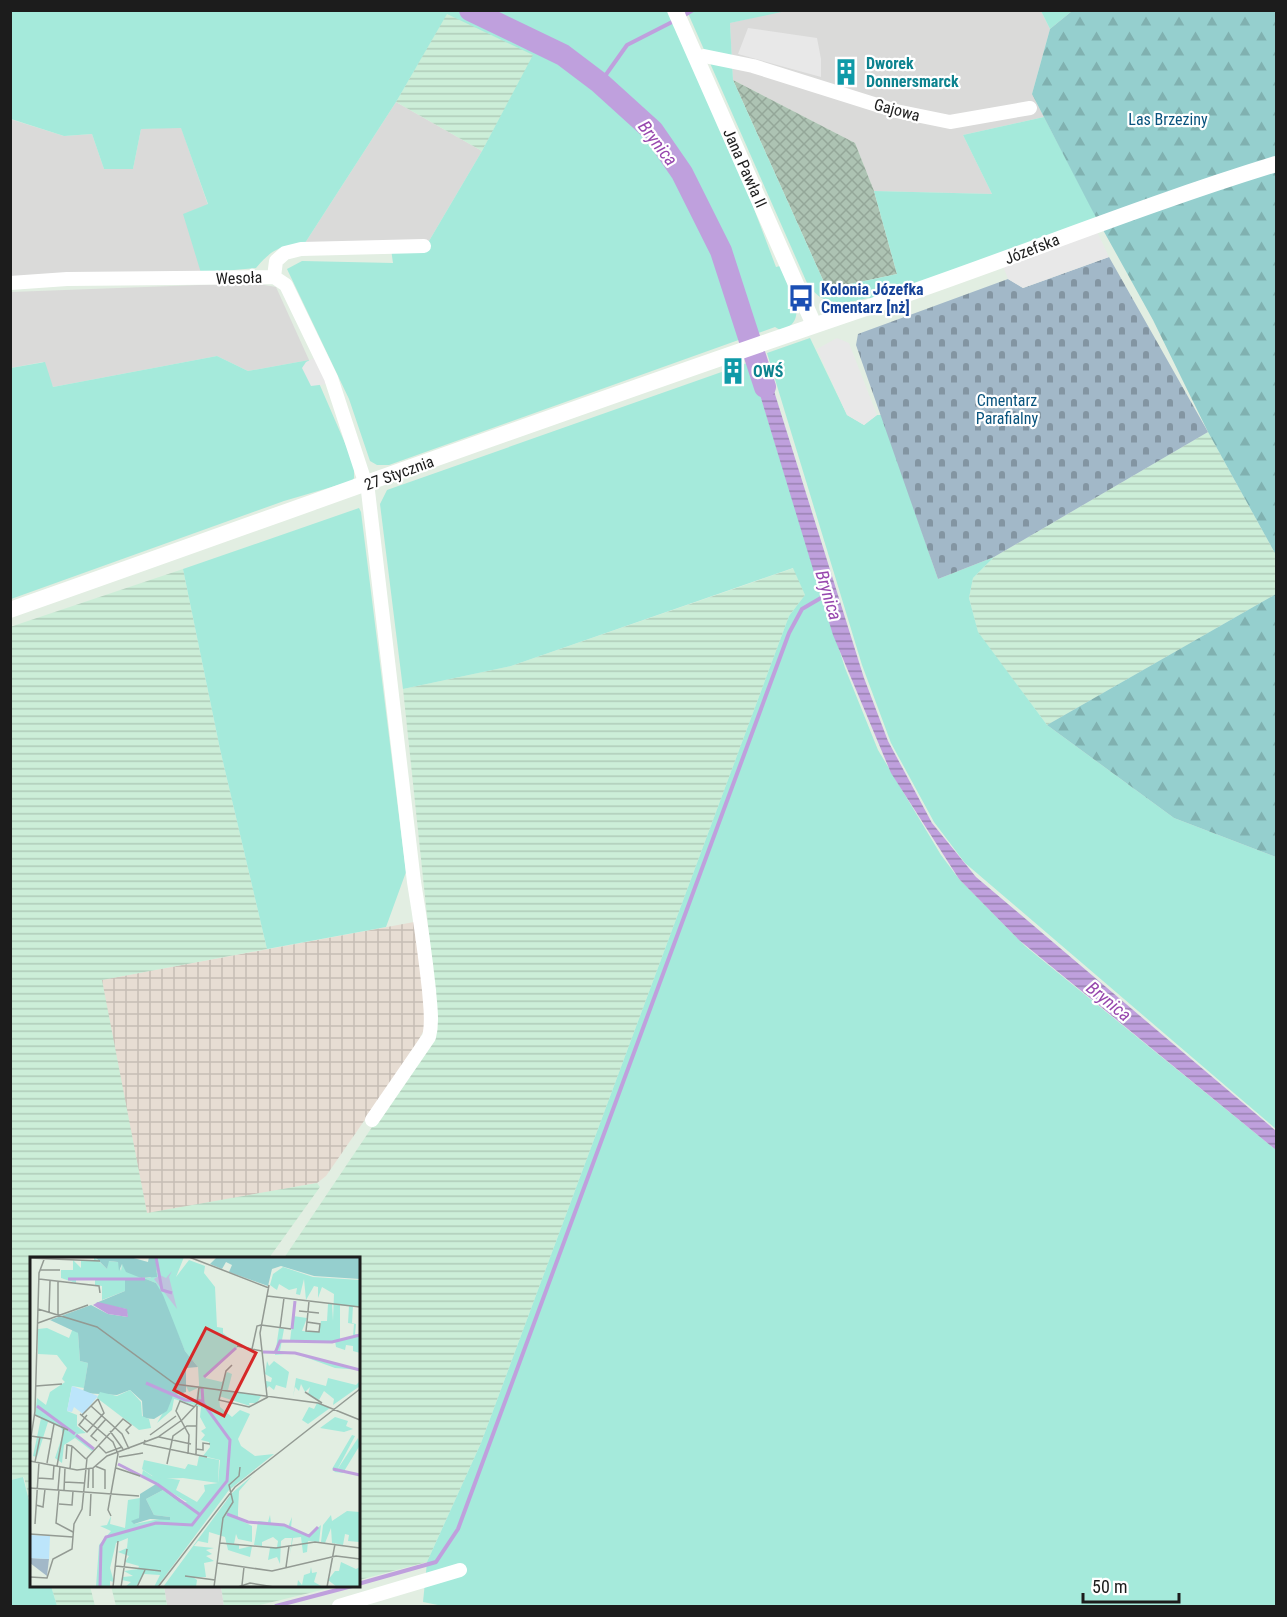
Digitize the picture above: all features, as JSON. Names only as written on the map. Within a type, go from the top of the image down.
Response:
[{"type":"street","name":"Jana Pawła II","points":[[675,10],[814,325]]},
{"type":"street","name":"Gajowa","points":[[697,59],[704,56],[753,66],[896,111],[950,122],[1030,108]]},
{"type":"street","name":"Józefska","points":[[780,337],[1001,261],[1206,186],[1276,164]]},
{"type":"street","points":[[274,276],[276,261],[285,254],[302,249],[424,246]]},
{"type":"street","name":"Wesoła","points":[[10,283],[68,279],[274,276],[286,285],[331,378],[366,484],[414,882],[424,945],[431,1030],[429,1037],[372,1120]]},
{"type":"street","name":"27 Stycznia","points":[[10,610],[780,337]]},
{"type":"street","points":[[339,1606],[460,1570]]},
{"type":"shaded area","points":[[786,10],[1041,11],[1050,29],[1032,94],[1044,117],[963,135],[992,194],[874,191],[855,143],[733,80],[730,23]]},
{"type":"shaded area","points":[[10,11],[669,11],[748,193],[776,267],[780,266],[790,287],[795,303],[795,318],[791,325],[783,329],[775,327],[389,465],[377,465],[370,461],[349,399],[287,269],[302,261],[393,263],[390,242],[429,241],[482,151],[533,55],[447,14],[396,102],[305,243],[277,250],[267,256],[256,268],[201,273],[183,214],[208,204],[181,128],[141,129],[133,169],[104,169],[92,134],[64,136],[11,119]]},
{"type":"shaded area","points":[[687,11],[786,11],[730,23],[733,80],[827,289],[897,274],[874,191],[992,194],[963,135],[1044,117],[1099,222],[872,299],[834,302],[820,297],[807,283]]},
{"type":"shaded area","points":[[1041,11],[1072,11],[1050,29]]},
{"type":"shaded area","points":[[447,13],[534,55],[482,151],[396,102]]},
{"type":"shaded area","points":[[748,28],[817,38],[821,59],[821,77],[738,54]]},
{"type":"shaded area","points":[[733,80],[855,143],[874,191],[897,274],[827,289]]},
{"type":"shaded area","points":[[396,102],[482,151],[429,241],[305,243]]},
{"type":"shaded area","points":[[10,119],[64,136],[92,134],[104,169],[133,169],[141,129],[181,127],[208,205],[201,273],[11,278]]},
{"type":"shaded area","points":[[1094,225],[1109,257],[1023,288],[1008,279],[1001,261]]},
{"type":"shaded area","points":[[253,283],[276,287],[309,360],[248,371],[217,356],[53,387],[43,362],[11,368],[11,292]]},
{"type":"shaded area","points":[[810,338],[847,415],[864,425],[877,415],[882,415],[938,579],[994,557],[973,578],[969,598],[978,632],[1047,725],[1174,818],[1276,857],[1276,1129],[965,863],[934,822],[891,743],[862,665],[767,353]]},
{"type":"shaded area","points":[[837,338],[849,343],[877,415],[864,425],[847,415],[817,349]]},
{"type":"shaded area","points":[[217,356],[248,371],[309,360],[354,464],[352,481],[284,501],[11,599],[11,368],[45,362],[53,387]]},
{"type":"shaded area","points":[[314,358],[327,384],[311,386],[302,368],[306,362]]},
{"type":"shaded area","points":[[750,362],[845,668],[878,750],[941,855],[959,879],[1025,946],[1276,1150],[1276,1606],[443,1606],[423,1602],[427,1562],[481,1443],[789,616],[805,595],[793,568],[511,666],[403,689],[380,504],[387,490]]},
{"type":"shaded area","points":[[1208,432],[1276,555],[1276,594],[1047,725],[978,633],[969,598],[973,578],[994,557]]},
{"type":"shaded area","points":[[359,508],[406,872],[386,927],[267,949],[220,749],[183,569]]},
{"type":"shaded area","points":[[794,568],[805,595],[789,616],[481,1443],[427,1562],[360,1580],[360,1257],[285,1257],[434,1035],[431,953],[403,689],[511,666]]},
{"type":"shaded area","points":[[183,569],[220,749],[267,949],[102,980],[147,1213],[317,1183],[320,1187],[270,1257],[30,1257],[30,1504],[24,1477],[10,1480],[10,815],[12,815],[10,808],[10,627]]},
{"type":"shaded area","points":[[414,922],[423,991],[425,1028],[415,1047],[326,1176],[317,1183],[147,1214],[101,980]]},
{"type":"shaded area","points":[[23,1477],[30,1504],[30,1587],[51,1587],[57,1606],[11,1606],[11,1480]]},
{"type":"shaded area","points":[[51,1587],[90,1587],[95,1606],[57,1606]]},
{"type":"shaded area","points":[[111,1587],[164,1587],[167,1606],[116,1606]]},
{"type":"shaded area","points":[[164,1587],[221,1587],[224,1606],[167,1606]]},
{"type":"shaded area","points":[[221,1587],[334,1587],[256,1606],[224,1606]]},
{"type":"green space","name":"Las Brzeziny","points":[[1072,11],[1276,11],[1276,555],[1208,432],[1153,320],[1092,210],[1032,94],[1050,29]]},
{"type":"green space","name":"Cmentarz Parafialny","points":[[1109,257],[1208,432],[994,557],[938,579],[856,345],[858,334],[1008,279],[1023,288]]},
{"type":"green space","points":[[1276,594],[1276,857],[1174,818],[1047,725]]},
{"type":"water","points":[[763,356],[864,678],[888,741],[932,823],[976,877],[1276,1131],[1276,1150],[1019,940],[959,879],[891,773],[833,635],[750,362]]},
{"type":"waterway","name":"Brynica","points":[[470,10],[563,55],[600,83],[653,131],[682,173],[721,251],[765,387]]},
{"type":"waterway","points":[[683,16],[693,10]]},
{"type":"waterway","points":[[600,83],[627,45],[674,21]]},
{"type":"waterway","points":[[360,1583],[436,1562],[458,1529],[789,633],[802,609],[826,595]]},
{"type":"waterway","points":[[276,1606],[348,1587]]},
{"type":"place","name":"Dworek Donnersmarck","points":[[846,72]]},
{"type":"place","name":"Kolonia Józefka Cmentarz [nż]","points":[[801,298]]},
{"type":"place","name":"OWŚ","points":[[733,371]]}]
